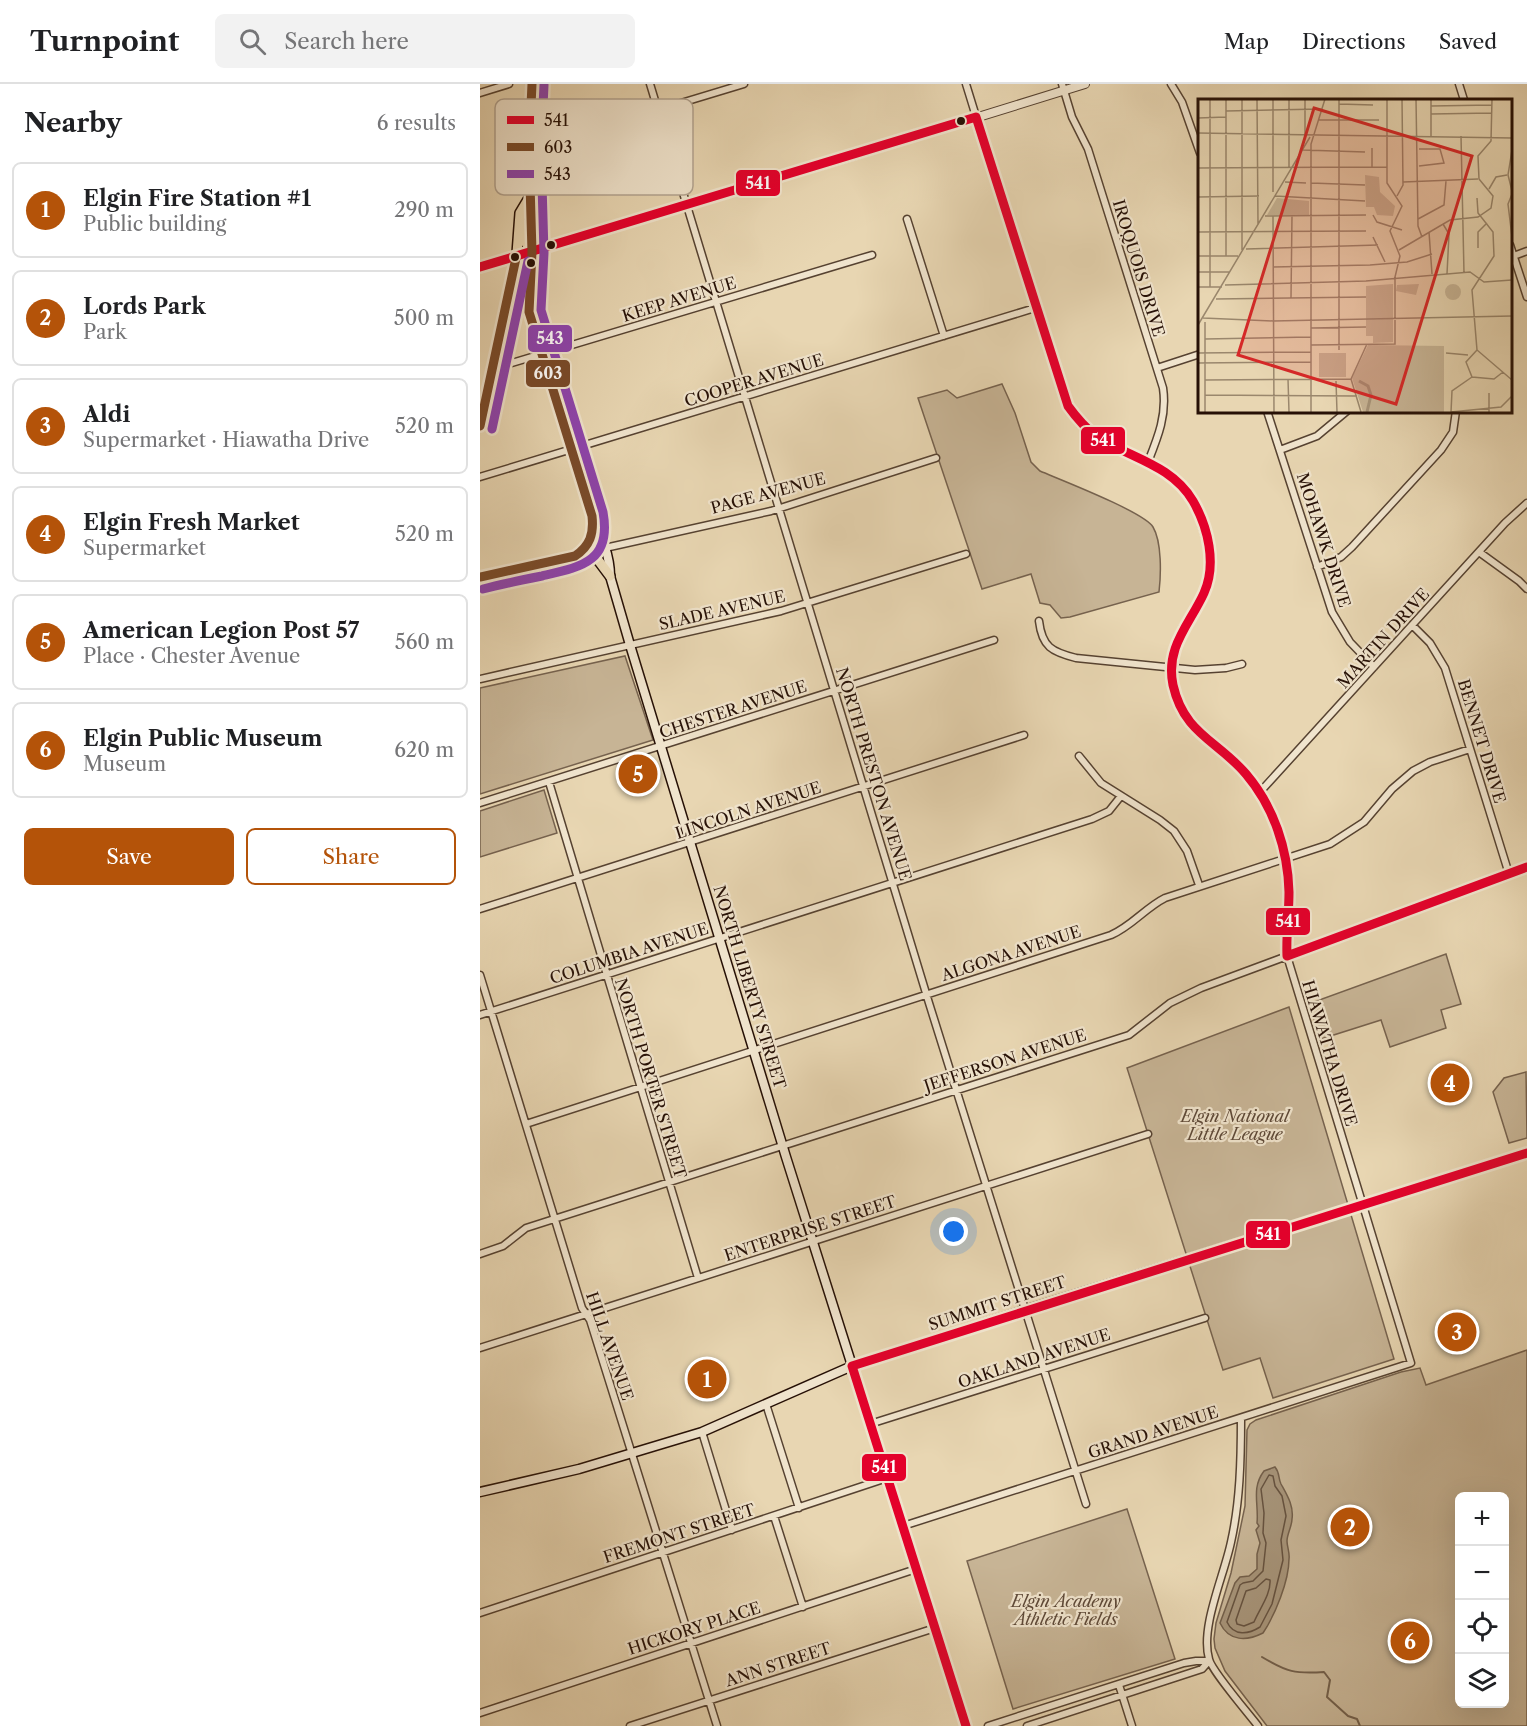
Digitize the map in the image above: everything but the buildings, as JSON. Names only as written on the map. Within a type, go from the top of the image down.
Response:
[{"type":"main road","points":[[531,99],[532,84]]},
{"type":"main road","points":[[480,426],[517,257],[520,213],[527,202],[527,195]]},
{"type":"main road","name":"NORTH LIBERTY STREET","points":[[527,202],[532,209],[529,312],[592,516],[605,548],[610,576],[630,645],[783,1146],[966,1726]]},
{"type":"main road","points":[[517,257],[529,312]]},
{"type":"main road","points":[[575,556],[587,548],[592,540],[594,534],[592,516]]},
{"type":"main road","points":[[480,577],[586,555],[596,558],[610,576]]},
{"type":"main road","name":"SUMMIT STREET","points":[[480,1492],[553,1476],[702,1432],[852,1366],[1527,1153]]},
{"type":"street","points":[[480,93],[509,84]]},
{"type":"street","name":"NORTH PRESTON AVENUE","points":[[650,84],[655,99]]},
{"type":"street","points":[[693,99],[744,84]]},
{"type":"street","name":"HIAWATHA DRIVE","points":[[966,84],[1064,397],[1076,418],[1100,439],[1172,476],[1191,496],[1200,515],[1209,550],[1210,569],[1206,589],[1179,636],[1173,653],[1171,667],[1176,697],[1187,721],[1200,735],[1240,767],[1260,792],[1276,824],[1285,858],[1289,889],[1287,956],[1411,1363]]},
{"type":"street","points":[[480,267],[852,156],[1063,87],[1085,84]]},
{"type":"street","points":[[1171,84],[1180,97],[1197,136]]},
{"type":"street","points":[[1459,84],[1464,99]]},
{"type":"street","name":"IROQUOIS DRIVE","points":[[1063,87],[1072,117],[1088,149],[1164,395],[1164,415],[1148,462]]},
{"type":"street","name":"NORTH PRESTON AVENUE","points":[[684,195],[892,882],[1086,1504]]},
{"type":"street","points":[[907,219],[944,336]]},
{"type":"street","points":[[1527,251],[1512,256],[1527,297]]},
{"type":"street","name":"KEEP AVENUE","points":[[494,363],[505,365],[872,255]]},
{"type":"street","name":"COOPER AVENUE","points":[[480,477],[1035,308]]},
{"type":"street","points":[[1157,368],[1198,355]]},
{"type":"street","name":"MOHAWK DRIVE","points":[[1268,412],[1331,610],[1355,649],[1374,667]]},
{"type":"street","points":[[1280,450],[1317,436],[1346,412]]},
{"type":"street","points":[[1317,567],[1341,557],[1352,548],[1441,450],[1453,432],[1456,412]]},
{"type":"street","name":"PAGE AVENUE","points":[[605,548],[779,508],[936,458]]},
{"type":"street","name":"MARTIN DRIVE","points":[[1260,792],[1514,513],[1527,503]]},
{"type":"street","points":[[1479,552],[1521,582],[1527,589]]},
{"type":"street","name":"SLADE AVENUE","points":[[480,679],[808,603],[966,554]]},
{"type":"street","points":[[1039,621],[1043,641],[1062,654],[1079,658],[1209,670],[1242,664]]},
{"type":"street","name":"BENNET DRIVE","points":[[1412,625],[1427,639],[1442,662],[1509,874]]},
{"type":"street","name":"CHESTER AVENUE","points":[[480,803],[994,640]]},
{"type":"street","name":"LINCOLN AVENUE","points":[[480,909],[1024,735]]},
{"type":"street","name":"ALGONA AVENUE","points":[[526,1124],[1111,935],[1129,926],[1161,899],[1330,844],[1342,838],[1366,820],[1392,789],[1413,771],[1430,762],[1470,749]]},
{"type":"street","points":[[1078,756],[1098,780],[1174,831],[1187,851],[1199,885]]},
{"type":"street","name":"NORTH PORTER STREET","points":[[549,782],[698,1278]]},
{"type":"street","name":"COLUMBIA AVENUE","points":[[480,1015],[1092,819],[1109,811],[1121,796]]},
{"type":"street","name":"JEFFERSON AVENUE","points":[[480,1254],[503,1246],[524,1229],[1129,1035],[1184,995],[1527,867]]},
{"type":"street","name":"HILL AVENUE","points":[[480,975],[582,1308],[586,1314],[632,1454],[717,1726]]},
{"type":"street","name":"ENTERPRISE STREET","points":[[480,1348],[1148,1134]]},
{"type":"street","name":"OAKLAND AVENUE","points":[[870,1424],[1206,1318]]},
{"type":"street","name":"GRAND AVENUE","points":[[903,1526],[1411,1363]]},
{"type":"street","points":[[766,1404],[799,1508]]},
{"type":"street","points":[[1241,1418],[1240,1475],[1236,1515],[1226,1565],[1207,1630],[1209,1662],[1258,1726]]},
{"type":"street","points":[[702,1432],[732,1530]]},
{"type":"street","name":"FREMONT STREET","points":[[480,1613],[887,1479]]},
{"type":"street","points":[[774,1516],[802,1607]]},
{"type":"street","name":"HICKORY PLACE","points":[[480,1713],[916,1569]]},
{"type":"street","name":"ANN STREET","points":[[630,1726],[935,1628]]},
{"type":"street","points":[[988,1726],[1184,1663],[1209,1662]]},
{"type":"street","points":[[1027,1726],[1202,1669],[1209,1662]]},
{"type":"street","points":[[1119,1684],[1132,1726]]},
{"type":"green space","points":[[1002,384],[1015,413],[1031,462],[1040,471],[1119,505],[1153,527],[1159,550],[1159,592],[1061,618],[1050,605],[1040,603],[1031,574],[982,589],[918,398],[947,390],[957,398]]},
{"type":"green space","points":[[625,656],[653,740],[480,794],[480,688]]},
{"type":"green space","points":[[544,790],[557,833],[480,857],[480,811]]},
{"type":"green space","points":[[1446,954],[1461,1004],[1441,1010],[1446,1028],[1390,1047],[1381,1020],[1321,1039],[1311,1011],[1311,1003]]},
{"type":"green space","name":"Elgin National Little League","points":[[1289,1007],[1394,1359],[1273,1398],[1260,1358],[1223,1370],[1127,1068]]},
{"type":"green space","points":[[1526,1072],[1527,1138],[1509,1143],[1493,1092],[1504,1078]]},
{"type":"green space","points":[[1527,1350],[1527,1726],[1267,1726],[1225,1671],[1215,1648],[1214,1639],[1245,1506],[1247,1430],[1256,1420],[1401,1372],[1420,1368],[1426,1385]]},
{"type":"green space","name":"Elgin Academy Athletic Fields","points":[[1127,1509],[1175,1659],[1013,1709],[967,1561]]},
{"type":"water","points":[[1275,1467],[1292,1510],[1292,1522],[1287,1541],[1289,1557],[1287,1577],[1272,1617],[1263,1633],[1245,1638],[1233,1637],[1220,1623],[1235,1583],[1240,1577],[1249,1576],[1257,1569],[1260,1543],[1256,1530],[1259,1526],[1256,1496],[1258,1484],[1264,1471]]},
{"type":"waterway","points":[[1262,1657],[1292,1671],[1324,1672],[1330,1680],[1327,1697],[1348,1716],[1357,1719],[1360,1726]]},
{"type":"transit line","name":"603","points":[[531,99],[532,84]]},
{"type":"transit line","name":"543","points":[[543,99],[544,85]]},
{"type":"transit line","name":"541","points":[[480,267],[976,117],[1068,406],[1080,422],[1096,436],[1173,478],[1193,501],[1203,522],[1209,546],[1208,582],[1176,647],[1171,671],[1173,685],[1178,701],[1193,726],[1246,774],[1272,815],[1286,860],[1288,876],[1287,956],[1527,867]]},
{"type":"transit line","name":"603","points":[[480,577],[575,556],[587,544],[592,528],[592,516],[529,312],[532,252],[530,195]]},
{"type":"transit line","name":"543","points":[[483,589],[556,573],[581,565],[598,552],[603,542],[605,529],[603,512],[541,310],[544,253],[542,195]]},
{"type":"transit line","name":"603","points":[[480,426],[516,258]]},
{"type":"transit line","name":"543","points":[[492,429],[528,261]]},
{"type":"transit line","name":"541","points":[[966,1726],[852,1366],[1527,1153]]},
{"type":"place","name":"American Legion Post 57","points":[[638,774]]},
{"type":"place","name":"Elgin Fresh Market","points":[[1450,1083]]},
{"type":"place","name":"Aldi","points":[[1457,1332]]},
{"type":"place","name":"Elgin Fire Station #1","points":[[707,1379]]},
{"type":"place","name":"Lords Park","points":[[1350,1527]]},
{"type":"place","name":"Elgin Public Museum","points":[[1410,1641]]}]
